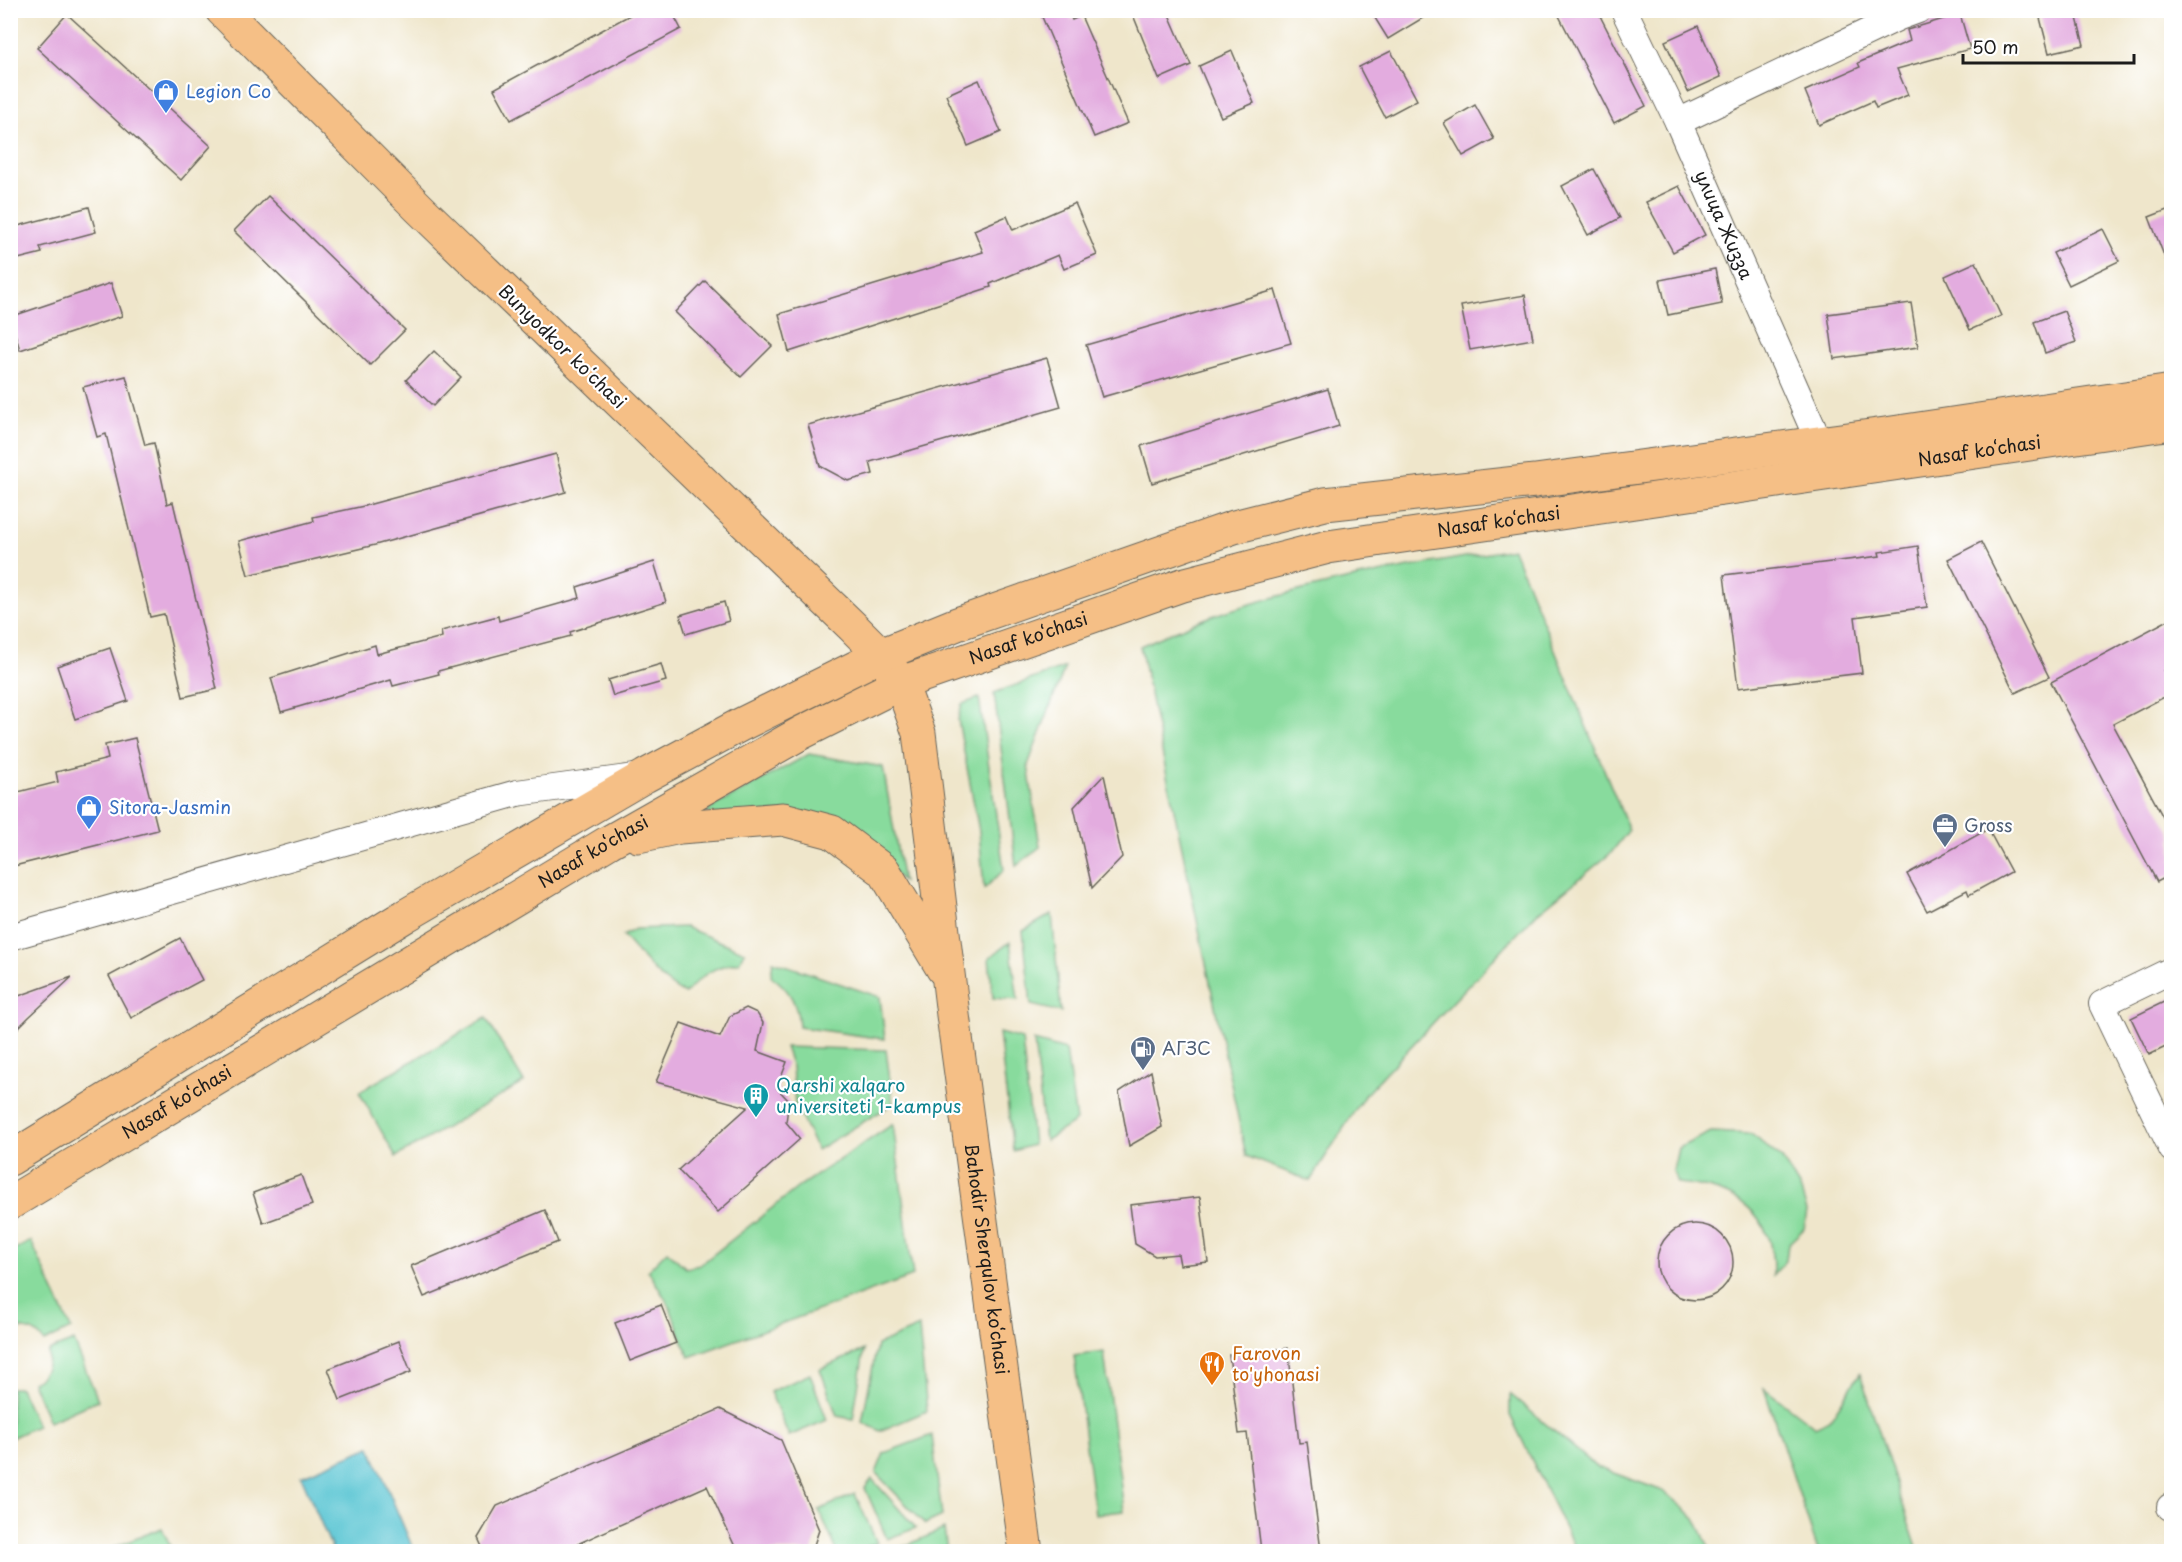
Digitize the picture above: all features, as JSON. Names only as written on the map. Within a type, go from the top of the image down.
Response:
[{"type":"main road","name":"Bunyodkor koʻchasi","points":[[222,10],[428,216],[881,655],[901,683]]},
{"type":"main road","name":"Nasaf ko‘chasi","points":[[10,1159],[405,916],[645,776],[740,725],[881,655],[957,624],[1134,561],[1234,527],[1325,504],[1535,481],[2172,391]]},
{"type":"main road","name":"Nasaf ko‘chasi","points":[[10,1203],[609,842],[801,733],[901,683],[1182,585],[1329,547],[2172,423]]},
{"type":"main road","name":"Bahodir Sherqulov ko‘chasi","points":[[901,683],[919,733],[1026,1551]]},
{"type":"main road","points":[[609,842],[680,828],[783,819],[832,832],[884,871],[950,980]]},
{"type":"street","name":"улица Жизза","points":[[1624,10],[1678,122],[1819,442]]},
{"type":"street","points":[[1678,122],[1905,13]]},
{"type":"street","points":[[10,937],[517,793],[645,776]]},
{"type":"street","points":[[2172,970],[2102,1004],[2172,1149]]},
{"type":"green space","points":[[1513,549],[1629,830],[1611,853],[1536,914],[1364,1096],[1310,1181],[1246,1156],[1140,646],[1213,616],[1260,601],[1404,568]]},
{"type":"green space","points":[[1065,667],[1028,765],[1040,847],[1016,866],[994,693]]},
{"type":"green space","points":[[979,698],[1004,870],[984,889],[979,831],[958,720],[962,704]]},
{"type":"green space","points":[[809,754],[883,767],[903,882],[871,847],[704,812]]},
{"type":"green space","points":[[1052,914],[1061,1012],[1031,1005],[1023,931]]},
{"type":"green space","points":[[685,927],[745,952],[739,962],[709,972],[685,994],[659,975],[623,936],[635,929]]},
{"type":"green space","points":[[1010,942],[1018,1000],[993,998],[989,958]]},
{"type":"green space","points":[[773,961],[880,997],[885,1039],[799,1027],[792,998],[771,976]]},
{"type":"green space","points":[[486,1018],[524,1082],[396,1157],[359,1092]]},
{"type":"green space","points":[[999,1033],[1022,1039],[1033,1145],[1013,1151]]},
{"type":"green space","points":[[1034,1041],[1066,1050],[1076,1121],[1045,1141]]},
{"type":"green space","points":[[785,1047],[886,1050],[893,1104],[817,1150],[795,1104],[792,1067]]},
{"type":"green space","points":[[893,1124],[913,1276],[689,1357],[669,1305],[648,1270],[667,1251],[686,1268],[700,1265],[801,1185]]},
{"type":"green space","points":[[1711,1132],[1751,1134],[1782,1159],[1800,1188],[1807,1211],[1804,1229],[1788,1244],[1786,1261],[1773,1275],[1772,1253],[1767,1234],[1759,1219],[1748,1207],[1717,1190],[1677,1183],[1673,1171],[1678,1148]]},
{"type":"green space","points":[[31,1241],[71,1329],[44,1342],[36,1333],[11,1325],[11,1252]]},
{"type":"green space","points":[[919,1327],[927,1411],[880,1431],[862,1422],[877,1345]]},
{"type":"green space","points":[[74,1341],[98,1400],[49,1422],[32,1382],[41,1377],[46,1370],[48,1351]]},
{"type":"green space","points":[[864,1350],[853,1419],[837,1416],[820,1369]]},
{"type":"green space","points":[[1104,1352],[1124,1511],[1095,1514],[1074,1356]]},
{"type":"green space","points":[[1860,1373],[1918,1551],[1818,1551],[1764,1388],[1815,1427],[1830,1420]]},
{"type":"green space","points":[[810,1374],[827,1420],[789,1436],[770,1392]]},
{"type":"green space","points":[[11,1388],[20,1388],[37,1426],[11,1438]]},
{"type":"green space","points":[[1510,1394],[1597,1467],[1663,1491],[1695,1518],[1711,1551],[1676,1551],[1671,1545],[1658,1551],[1576,1551],[1510,1415]]},
{"type":"green space","points":[[932,1435],[942,1516],[925,1524],[876,1473],[884,1453]]},
{"type":"green space","points":[[872,1479],[916,1528],[887,1539],[865,1488]]},
{"type":"green space","points":[[855,1494],[877,1543],[858,1551],[837,1551],[819,1510]]},
{"type":"green space","points":[[162,1528],[172,1551],[105,1551]]},
{"type":"green space","points":[[944,1529],[947,1551],[893,1551]]},
{"type":"water","points":[[370,1447],[414,1551],[333,1551],[301,1476]]},
{"type":"building","points":[[639,10],[671,10],[681,29],[511,120],[494,89]]},
{"type":"building","points":[[1039,10],[1068,10],[1072,20],[1081,16],[1128,123],[1094,137]]},
{"type":"building","points":[[1131,10],[1167,10],[1191,65],[1159,79]]},
{"type":"building","points":[[1370,10],[1436,10],[1388,39]]},
{"type":"building","points":[[1556,10],[1597,10],[1646,106],[1614,123]]},
{"type":"building","points":[[2038,10],[2075,10],[2084,45],[2049,53]]},
{"type":"building","points":[[67,14],[211,146],[181,180],[37,48]]},
{"type":"building","points":[[1960,14],[1970,49],[1897,69],[1908,95],[1876,108],[1873,101],[1819,125],[1805,91],[1860,67],[1858,63],[1910,41],[1907,30]]},
{"type":"building","points":[[1698,26],[1721,77],[1688,92],[1665,41]]},
{"type":"building","points":[[1232,51],[1254,103],[1221,117],[1199,66]]},
{"type":"building","points":[[1391,51],[1417,100],[1385,117],[1359,67]]},
{"type":"building","points":[[979,80],[1001,132],[968,146],[946,95]]},
{"type":"building","points":[[1475,105],[1494,139],[1463,156],[1444,123]]},
{"type":"building","points":[[1594,169],[1620,218],[1588,235],[1562,186]]},
{"type":"building","points":[[1679,186],[1705,235],[1673,252],[1646,202]]},
{"type":"building","points":[[268,196],[405,330],[370,365],[234,231]]},
{"type":"building","points":[[1075,203],[1097,255],[1064,269],[1058,255],[990,284],[991,287],[789,352],[779,314],[983,252],[974,230],[1007,216],[1013,230]]},
{"type":"building","points":[[89,207],[96,232],[40,247],[42,253],[10,261],[10,228]]},
{"type":"building","points":[[2172,208],[2172,271],[2170,271],[2149,217]]},
{"type":"building","points":[[2103,229],[2119,261],[2069,285],[2053,253]]},
{"type":"building","points":[[1976,262],[2001,316],[1970,330],[1945,276]]},
{"type":"building","points":[[1715,269],[1722,304],[1668,315],[1660,280]]},
{"type":"building","points":[[705,281],[772,346],[741,377],[675,312]]},
{"type":"building","points":[[111,283],[122,316],[20,350],[10,317]]},
{"type":"building","points":[[1275,290],[1291,343],[1102,397],[1086,345]]},
{"type":"building","points":[[1525,295],[1533,339],[1470,350],[1461,306]]},
{"type":"building","points":[[1911,303],[1918,347],[1834,359],[1828,314]]},
{"type":"building","points":[[2064,311],[2076,342],[2045,353],[2034,322]]},
{"type":"building","points":[[434,351],[461,377],[433,406],[406,380]]},
{"type":"building","points":[[1047,358],[1061,407],[870,462],[873,474],[848,481],[820,466],[808,425]]},
{"type":"building","points":[[126,376],[145,445],[154,443],[167,504],[173,502],[217,689],[183,697],[164,614],[150,617],[106,434],[97,437],[83,387]]},
{"type":"building","points":[[1328,389],[1339,426],[1152,483],[1141,446]]},
{"type":"building","points":[[556,454],[566,492],[375,545],[248,575],[239,541],[314,521],[313,517],[364,506]]},
{"type":"building","points":[[1981,542],[2049,677],[2015,693],[1948,559]]},
{"type":"building","points":[[1918,546],[1927,607],[1855,617],[1862,673],[1738,688],[1724,575],[1880,556],[1879,552]]},
{"type":"building","points":[[654,562],[666,602],[570,632],[571,636],[438,671],[439,674],[393,686],[391,680],[281,712],[271,678],[375,645],[377,654],[442,637],[441,631],[498,616],[499,621],[580,598],[577,587]]},
{"type":"building","points":[[724,602],[729,621],[686,634],[680,615]]},
{"type":"building","points":[[2172,618],[2172,667],[2164,671],[2172,684],[2172,693],[2113,724],[2172,834],[2172,874],[2157,882],[2051,682]]},
{"type":"building","points":[[110,648],[128,701],[75,719],[57,666]]},
{"type":"building","points":[[661,664],[666,681],[613,696],[608,680]]},
{"type":"building","points":[[135,738],[158,830],[14,866],[10,852],[10,794],[58,782],[56,772],[108,759],[105,745]]},
{"type":"building","points":[[1104,775],[1122,857],[1092,888],[1074,807]]},
{"type":"building","points":[[1988,829],[2011,872],[1969,895],[1967,890],[1927,911],[1907,874]]},
{"type":"building","points":[[180,938],[202,980],[131,1018],[109,976]]},
{"type":"building","points":[[72,977],[29,1017],[10,1036],[10,999]]},
{"type":"building","points":[[2172,998],[2172,1044],[2149,1055],[2131,1018]]},
{"type":"building","name":"Qarshi xalqaro universiteti 1-kampus","points":[[746,1008],[757,1013],[763,1023],[757,1051],[787,1062],[777,1088],[789,1101],[786,1122],[800,1139],[718,1212],[678,1170],[748,1107],[656,1082],[681,1023],[720,1037],[730,1016]]},
{"type":"building","points":[[1151,1071],[1162,1127],[1129,1146],[1119,1092]]},
{"type":"building","points":[[301,1175],[312,1205],[263,1223],[253,1193]]},
{"type":"building","points":[[1200,1197],[1208,1262],[1180,1265],[1178,1254],[1155,1256],[1135,1244],[1130,1205]]},
{"type":"building","points":[[545,1210],[558,1242],[424,1297],[411,1266]]},
{"type":"building","points":[[1695,1224],[1710,1227],[1722,1235],[1730,1247],[1733,1262],[1730,1277],[1722,1289],[1710,1297],[1695,1300],[1680,1297],[1668,1289],[1660,1277],[1657,1262],[1660,1247],[1668,1235],[1680,1227]]},
{"type":"building","points":[[661,1305],[676,1343],[630,1361],[615,1323]]},
{"type":"building","points":[[399,1341],[411,1372],[340,1400],[328,1369]]},
{"type":"building","points":[[1288,1348],[1299,1443],[1307,1442],[1321,1551],[1261,1551],[1247,1433],[1239,1434],[1229,1355]]},
{"type":"building","points":[[720,1409],[781,1440],[819,1530],[812,1551],[737,1551],[707,1486],[577,1544],[573,1551],[484,1551],[478,1538],[497,1506]]},
{"type":"place","name":"Legion Co","points":[[166,115]]},
{"type":"place","name":"Sitora-Jasmin","points":[[89,831]]},
{"type":"place","name":"Gross","points":[[1945,849]]},
{"type":"place","name":"АГЗС","points":[[1143,1072]]},
{"type":"place","name":"Qarshi xalqaro universiteti 1-kampus","points":[[756,1119]]},
{"type":"place","name":"Farovon to'yhonasi","points":[[1212,1387]]}]
